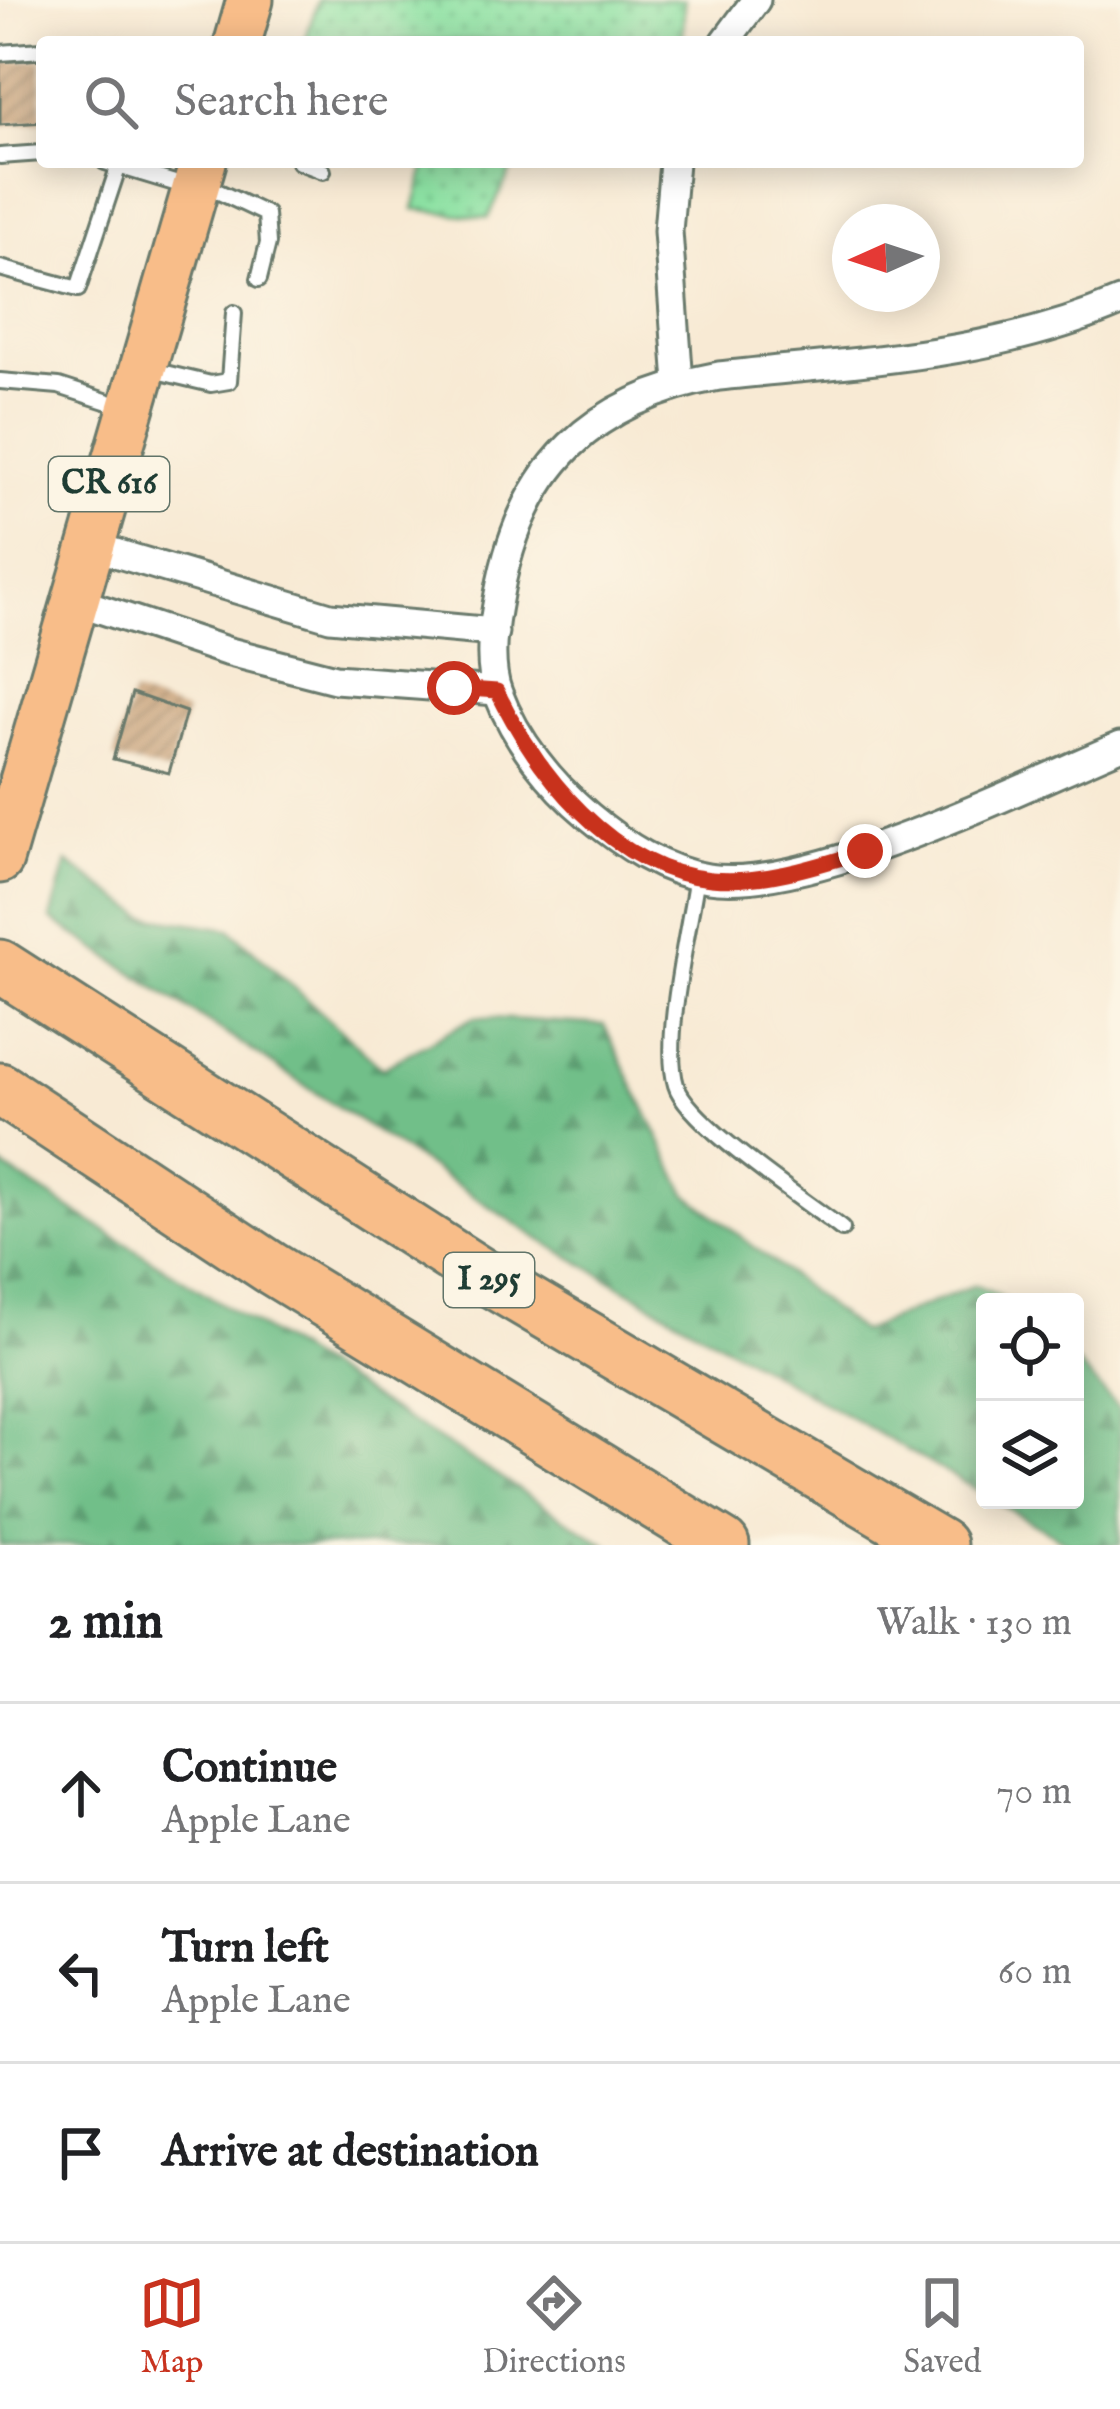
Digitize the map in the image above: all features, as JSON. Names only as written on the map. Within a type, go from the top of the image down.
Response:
[{"type":"highway","name":"I 295","points":[[0,966],[485,1277],[940,1545]]},
{"type":"highway","points":[[2,1090],[271,1268],[723,1545]]},
{"type":"main road","points":[[240,36],[250,0]]},
{"type":"main road","name":"CR 616","points":[[0,860],[199,178]]},
{"type":"street","points":[[729,36],[756,0]]},
{"type":"street","points":[[673,168],[668,231],[679,383]]},
{"type":"street","points":[[1120,302],[1054,327],[940,352],[679,383],[598,420],[550,466],[508,552],[494,632],[497,691],[517,732],[559,791],[618,841],[651,860],[710,879],[800,871],[843,858],[1120,746]]},
{"type":"street","points":[[92,546],[330,617],[494,632]]},
{"type":"street","points":[[76,601],[226,651],[335,679],[497,691]]},
{"type":"lane","points":[[0,53],[36,50]]},
{"type":"lane","points":[[0,156],[36,153]]},
{"type":"lane","points":[[0,268],[78,289],[113,168]]},
{"type":"lane","points":[[138,168],[199,178],[266,214],[268,243],[259,279]]},
{"type":"lane","points":[[315,168],[323,171]]},
{"type":"lane","points":[[0,381],[137,388],[230,381],[234,313]]},
{"type":"lane","points":[[698,875],[672,1049],[676,1088],[706,1125],[842,1229]]},
{"type":"green space","points":[[318,0],[684,0],[683,36],[307,36]]},
{"type":"green space","points":[[425,168],[512,168],[488,218],[414,209]]},
{"type":"green space","points":[[67,862],[144,916],[230,929],[382,1068],[475,1017],[604,1025],[686,1193],[861,1332],[975,1285],[992,1293],[976,1293],[976,1490],[541,1240],[51,919]]},
{"type":"green space","points":[[0,1165],[607,1545],[0,1545]]},
{"type":"green space","points":[[1084,1371],[1120,1410],[1120,1545],[1072,1545],[1009,1509],[1084,1509]]},
{"type":"building","points":[[36,59],[36,122],[0,125],[0,62]]},
{"type":"building","points":[[132,693],[186,712],[169,773],[113,759]]},
{"type":"route","points":[[454,688],[497,691],[517,732],[559,791],[618,841],[651,860],[710,879],[800,871],[865,851]]}]
